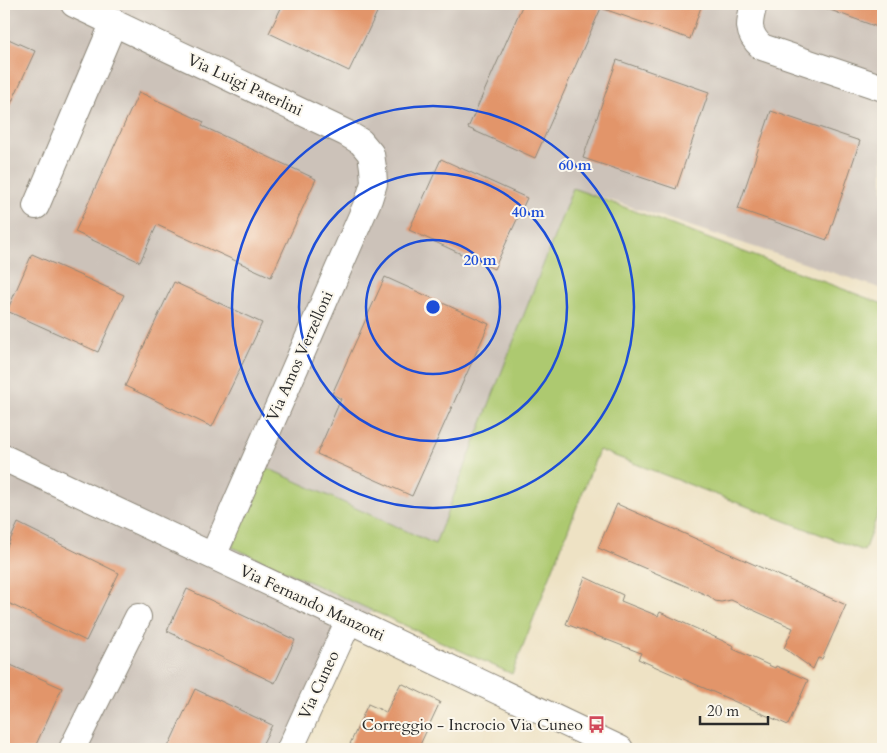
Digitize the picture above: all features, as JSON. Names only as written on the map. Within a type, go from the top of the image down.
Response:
[{"type":"street","points":[[754,4],[750,26],[751,34],[762,47],[883,88]]},
{"type":"street","name":"Via Luigi Paterlini","points":[[36,206],[93,10],[346,133],[361,142],[371,154]]},
{"type":"street","name":"Via Amos Verzelloni","points":[[213,556],[369,199],[374,183],[371,154]]},
{"type":"street","name":"Via Fernando Manzotti","points":[[4,460],[213,556],[620,749]]},
{"type":"street","points":[[72,749],[138,617]]},
{"type":"street","name":"Via Cuneo","points":[[290,749],[349,620]]},
{"type":"shaded area","points":[[4,4],[883,4],[883,289],[573,188],[448,550],[350,629],[296,749],[4,749]]},
{"type":"green space","points":[[573,188],[883,304],[883,501],[864,551],[599,450],[512,674],[232,547],[267,468],[435,544]]},
{"type":"building","points":[[283,4],[381,4],[349,71],[269,33]]},
{"type":"building","points":[[523,4],[702,4],[690,39],[601,8],[535,158],[468,128]]},
{"type":"building","points":[[820,4],[883,4],[883,29],[819,6]]},
{"type":"building","points":[[4,37],[35,51],[4,119]]},
{"type":"building","points":[[617,60],[709,92],[676,189],[583,158]]},
{"type":"building","points":[[139,92],[204,122],[202,126],[316,179],[271,277],[157,225],[140,262],[75,232]]},
{"type":"building","points":[[771,111],[860,141],[827,240],[738,209]]},
{"type":"building","points":[[441,159],[527,198],[494,269],[409,230]]},
{"type":"building","points":[[32,254],[124,295],[98,352],[7,311]]},
{"type":"building","points":[[385,277],[489,324],[412,496],[317,454],[341,399],[332,394]]},
{"type":"building","points":[[174,282],[262,323],[212,427],[125,386]]},
{"type":"building","points":[[617,504],[846,605],[822,659],[818,658],[813,669],[784,648],[793,628],[731,600],[715,601],[709,596],[598,548]]},
{"type":"building","points":[[18,523],[119,573],[86,641],[4,601],[4,553]]},
{"type":"building","points":[[585,577],[623,595],[621,601],[658,616],[660,612],[734,646],[733,649],[775,668],[776,666],[808,680],[788,725],[638,659],[641,653],[566,624]]},
{"type":"building","points":[[187,589],[295,640],[275,683],[167,631]]},
{"type":"building","points":[[4,662],[62,688],[34,749],[4,749]]},
{"type":"building","points":[[401,683],[440,702],[418,749],[360,749],[350,744],[368,704],[386,712]]},
{"type":"building","points":[[195,689],[272,725],[260,749],[167,749]]},
{"type":"place","name":"Correggio - Incrocio Via Cuneo","points":[[597,725]]}]
